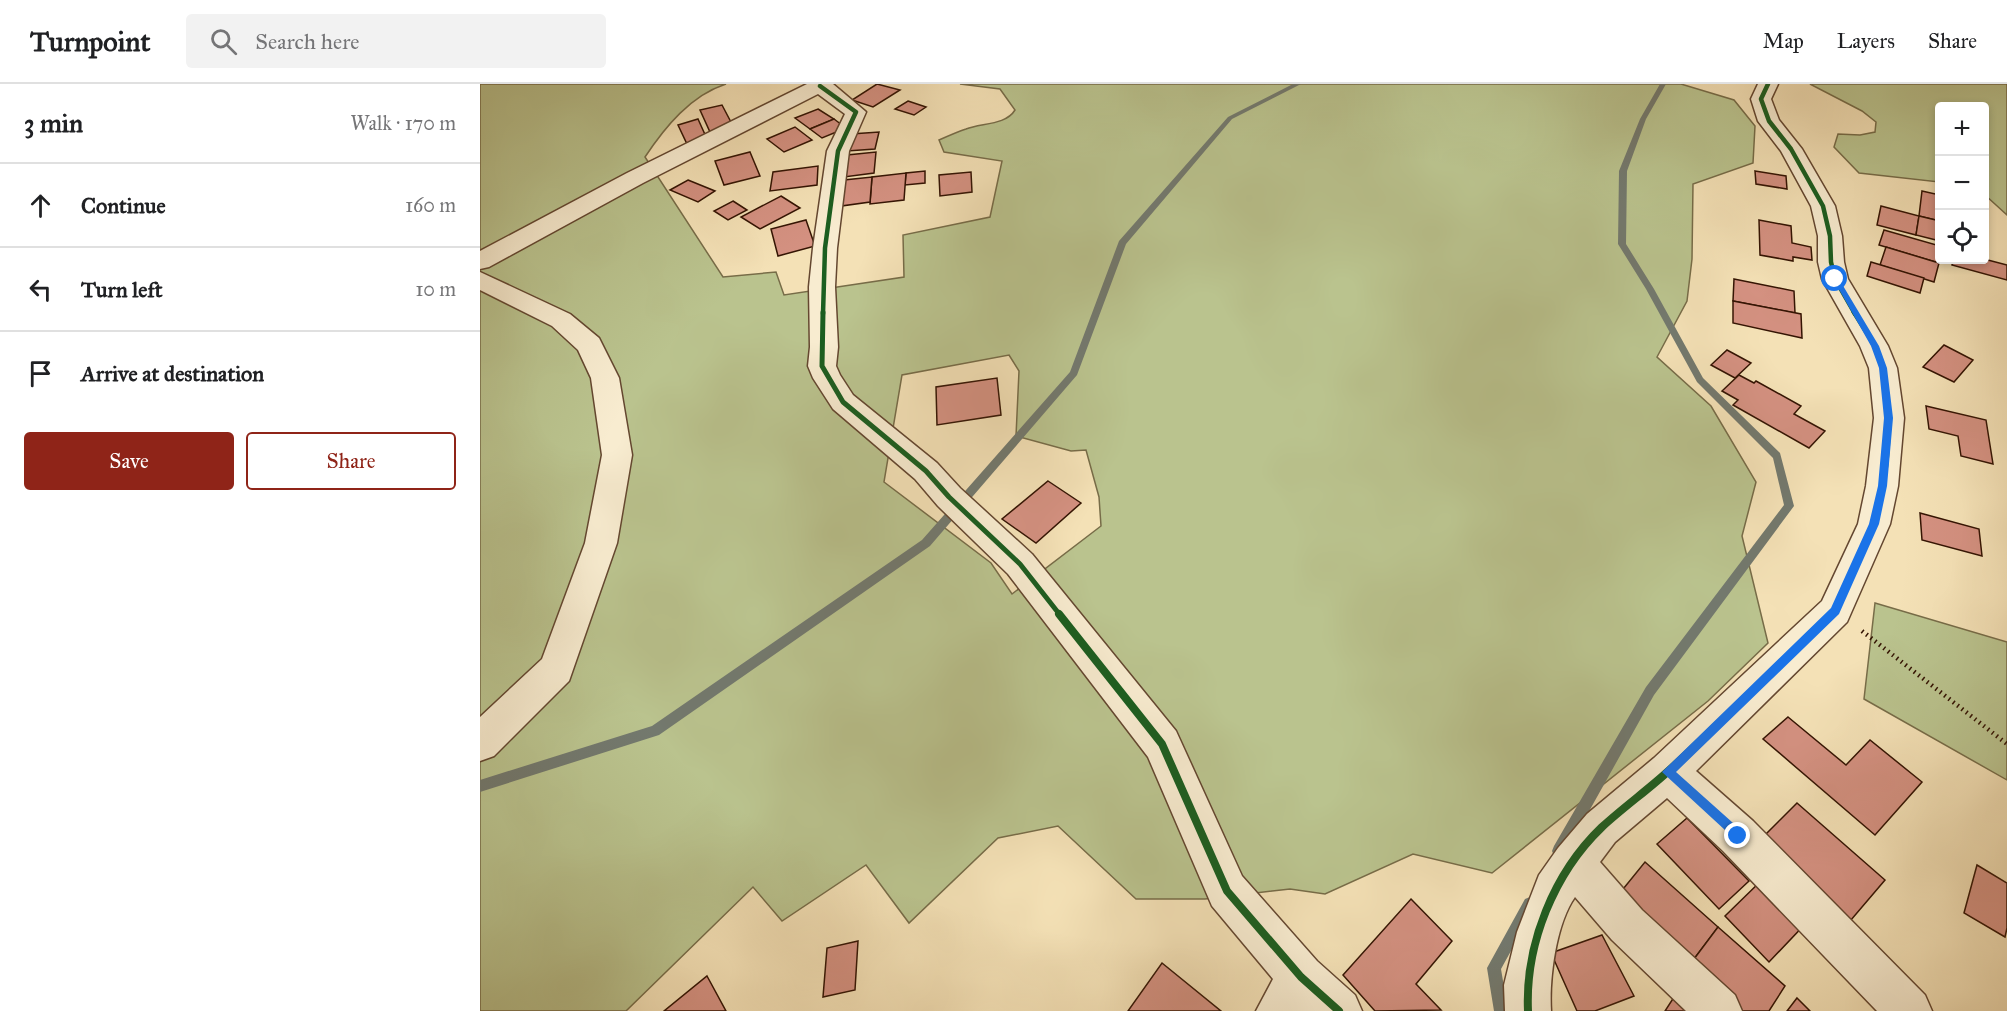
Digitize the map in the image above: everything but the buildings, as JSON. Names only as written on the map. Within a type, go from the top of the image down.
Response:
[{"type":"street","points":[[1528,1011],[1527,985],[1539,932],[1554,890],[1573,863],[1601,828],[1668,772],[1835,610],[1874,524],[1882,486],[1889,418],[1883,368],[1875,346],[1835,279],[1831,262],[1830,236],[1823,206],[1791,149],[1769,121],[1761,99],[1768,84]]},
{"type":"street","points":[[480,261],[635,178],[821,85],[856,112],[838,151],[824,258],[822,366],[833,388],[843,402],[926,471],[1020,564],[1162,744],[1227,891],[1290,994],[1339,1011]]},
{"type":"street","points":[[480,280],[561,320],[589,345],[604,378],[617,455],[601,543],[556,669],[480,743]]},
{"type":"street","points":[[1668,772],[1738,836],[1909,1011]]},
{"type":"street","points":[[1573,863],[1627,925],[1719,1011]]},
{"type":"path","points":[[1835,610],[2007,744]]},
{"type":"green space","points":[[480,84],[726,84],[701,96],[680,113],[645,157],[723,277],[776,272],[784,295],[904,277],[903,235],[990,217],[1002,161],[944,152],[939,140],[966,129],[1000,121],[1015,110],[1000,89],[960,84],[1681,84],[1734,100],[1755,126],[1753,163],[1693,184],[1692,259],[1687,301],[1657,357],[1711,406],[1756,482],[1742,536],[1768,643],[1708,701],[1492,873],[1413,854],[1325,894],[1290,889],[1205,899],[1136,899],[1058,826],[998,838],[909,923],[866,865],[782,921],[753,887],[626,1011],[480,1011]],"holes":[[[1009,355],[1019,371],[1016,436],[1071,451],[1086,450],[1099,497],[1101,526],[1012,594],[991,563],[884,482],[902,375]]]},
{"type":"green space","points":[[1810,84],[2007,84],[2007,215],[1989,199],[1989,102],[1935,102],[1935,182],[1859,173],[1834,147],[1838,134],[1860,135],[1875,132],[1876,122],[1862,111]]},
{"type":"green space","points":[[1875,603],[2007,642],[2007,780],[1864,699]]},
{"type":"waterway","points":[[480,786],[655,731],[926,543],[1074,373],[1122,243],[1230,118],[1298,84]]},
{"type":"waterway","points":[[1559,851],[1650,691],[1789,506],[1777,456],[1700,380],[1650,289],[1622,244],[1623,171],[1643,119],[1663,84]]},
{"type":"waterway","points":[[1501,1011],[1494,968],[1530,904]]},
{"type":"cycle path","points":[[1528,1011],[1527,985],[1539,932],[1554,890],[1573,863],[1601,828],[1668,772],[1835,611],[1874,524],[1882,486],[1889,418],[1883,368],[1874,346],[1835,279],[1831,262],[1830,236],[1823,206],[1791,149],[1769,121],[1761,99],[1768,84]]},
{"type":"cycle path","points":[[820,86],[856,112],[838,151],[825,248],[822,287],[824,347],[822,366],[827,378],[843,402],[926,471],[949,497],[1020,564],[1162,744],[1227,891],[1301,977],[1339,1011]]},
{"type":"route","points":[[1738,836],[1668,772],[1835,610],[1874,524],[1882,486],[1889,418],[1883,368],[1875,346],[1835,279]]}]
